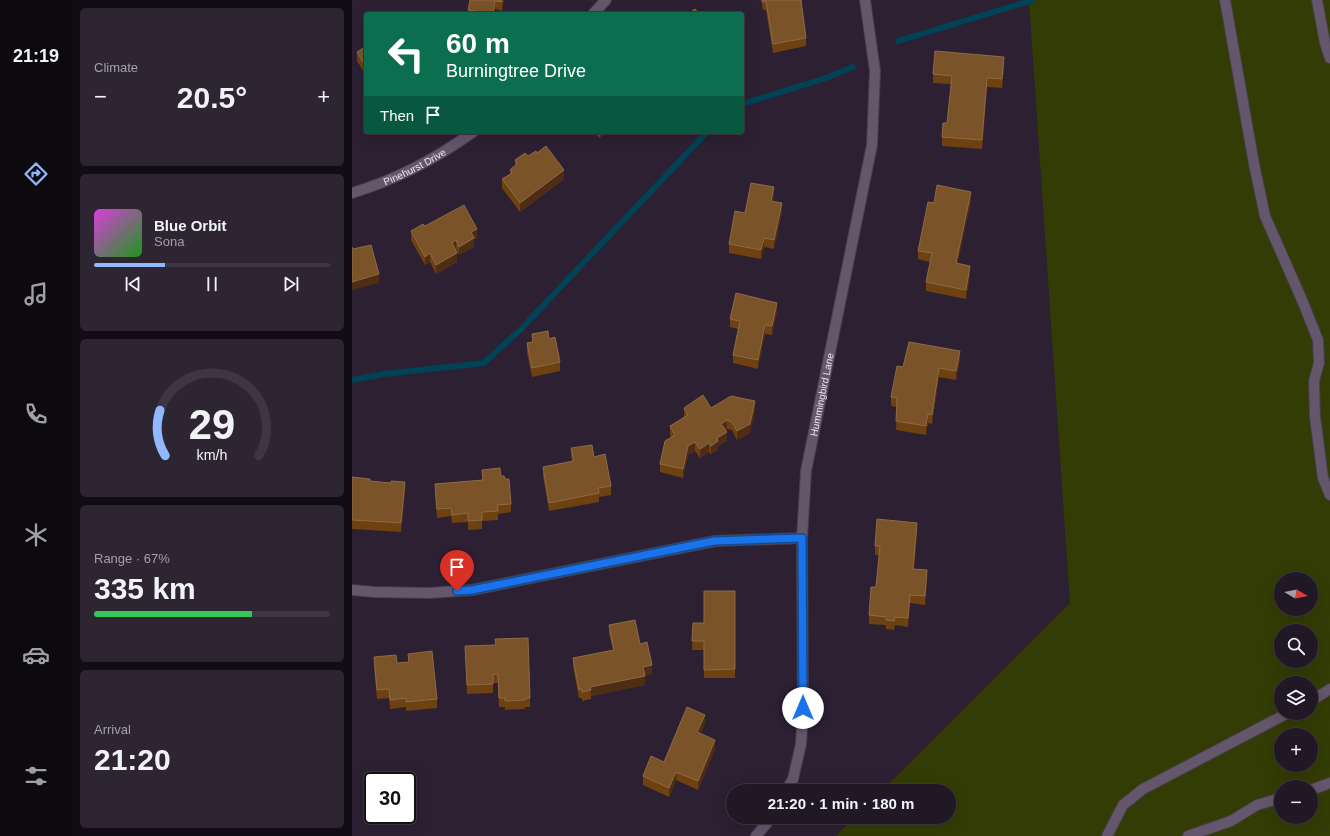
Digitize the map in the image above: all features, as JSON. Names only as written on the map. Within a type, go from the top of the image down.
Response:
[{"type":"street","points":[[595,12],[606,0]]},
{"type":"street","name":"Hummingbird Lane","points":[[790,784],[793,778],[801,744],[803,708],[802,538],[806,471],[872,145],[874,71],[865,0]]},
{"type":"street","points":[[1225,0],[1254,164],[1265,216],[1318,340],[1319,363],[1314,381],[1315,416],[1323,478],[1330,495]]},
{"type":"street","points":[[1317,0],[1325,43],[1330,58]]},
{"type":"street","name":"Pinehurst Drive","points":[[352,193],[368,188],[422,164],[470,134]]},
{"type":"street","points":[[352,590],[429,593],[472,590],[714,541],[802,538]]},
{"type":"street","points":[[1318,696],[1330,688]]},
{"type":"street","points":[[1107,836],[1124,805],[1143,789],[1275,720]]},
{"type":"street","points":[[1318,787],[1330,783]]},
{"type":"street","points":[[1188,836],[1231,821],[1256,805],[1274,800]]},
{"type":"street","points":[[756,836],[766,824]]},
{"type":"green space","points":[[1029,0],[1330,0],[1330,836],[836,836],[848,824],[956,824],[956,784],[889,784],[1070,603]]},
{"type":"building","points":[[470,0],[502,0],[502,2],[495,1],[493,12],[468,10]]},
{"type":"building","points":[[762,0],[801,0],[806,38],[773,44],[766,1],[763,2]]},
{"type":"building","points":[[364,47],[364,64],[357,52]]},
{"type":"building","points":[[935,51],[1004,57],[1002,79],[987,78],[982,140],[942,137],[943,123],[947,123],[952,76],[933,74]]},
{"type":"building","points":[[546,146],[564,170],[520,203],[502,179],[512,173],[510,170],[517,164],[515,160],[525,153],[528,156],[536,151],[537,153]]},
{"type":"building","points":[[751,183],[774,187],[771,201],[782,203],[774,240],[764,238],[761,250],[729,244],[735,211],[745,213]]},
{"type":"building","points":[[937,185],[971,192],[956,263],[970,266],[966,290],[926,282],[932,253],[918,251],[928,202],[934,203]]},
{"type":"building","points":[[464,205],[477,229],[471,232],[474,238],[459,247],[456,240],[452,243],[457,253],[436,265],[430,253],[425,257],[411,231],[423,224],[425,226]]},
{"type":"building","points":[[371,245],[379,274],[352,282],[352,247],[353,249]]},
{"type":"building","points":[[736,293],[777,303],[772,326],[765,325],[758,360],[733,355],[740,321],[730,319]]},
{"type":"building","points":[[548,331],[549,339],[555,337],[560,362],[532,368],[527,343],[533,342],[532,334]]},
{"type":"building","points":[[909,342],[960,351],[956,371],[939,368],[932,415],[928,414],[926,426],[896,421],[897,398],[891,397],[897,366],[903,367]]},
{"type":"building","points":[[703,395],[711,408],[731,396],[755,401],[750,424],[737,431],[732,422],[727,420],[721,424],[727,432],[717,438],[718,441],[711,446],[709,443],[700,449],[695,442],[688,446],[683,469],[660,464],[665,441],[675,435],[670,426],[688,415],[684,408]]},
{"type":"building","points":[[592,445],[594,457],[605,454],[611,486],[598,488],[599,493],[549,503],[543,467],[574,461],[571,448]]},
{"type":"building","points":[[500,468],[501,476],[504,476],[505,479],[509,479],[511,504],[497,505],[498,511],[482,512],[482,520],[468,521],[468,513],[452,515],[451,508],[437,509],[435,484],[483,480],[482,470]]},
{"type":"building","points":[[352,477],[370,479],[370,481],[391,483],[391,481],[405,482],[401,523],[352,520]]},
{"type":"building","points":[[877,519],[917,523],[913,569],[927,570],[925,596],[910,595],[908,618],[895,617],[894,621],[886,620],[886,617],[869,615],[871,587],[876,587],[880,546],[875,546]]},
{"type":"building","points":[[704,591],[735,591],[735,669],[704,670],[704,641],[692,641],[693,623],[704,623]]},
{"type":"building","points":[[635,620],[640,644],[647,642],[652,665],[643,667],[645,676],[590,687],[591,690],[582,692],[582,689],[579,690],[573,658],[614,650],[609,625]]},
{"type":"building","points":[[528,638],[530,698],[525,698],[525,700],[505,701],[505,698],[499,698],[498,674],[493,674],[493,684],[467,685],[465,646],[496,645],[495,639]]},
{"type":"building","points":[[432,651],[437,699],[406,702],[406,698],[390,700],[389,689],[377,690],[374,657],[396,655],[397,663],[409,662],[408,654]]},
{"type":"building","points":[[687,707],[705,715],[697,732],[715,740],[698,781],[676,772],[669,788],[643,776],[651,756],[664,762]]},
{"type":"waterway","points":[[898,41],[1033,0]]},
{"type":"waterway","points":[[744,103],[823,79],[853,67]]},
{"type":"waterway","points":[[352,380],[384,374],[484,363],[521,329],[705,134]]},
{"type":"route","points":[[457,591],[472,590],[714,541],[802,538],[803,708]]}]
